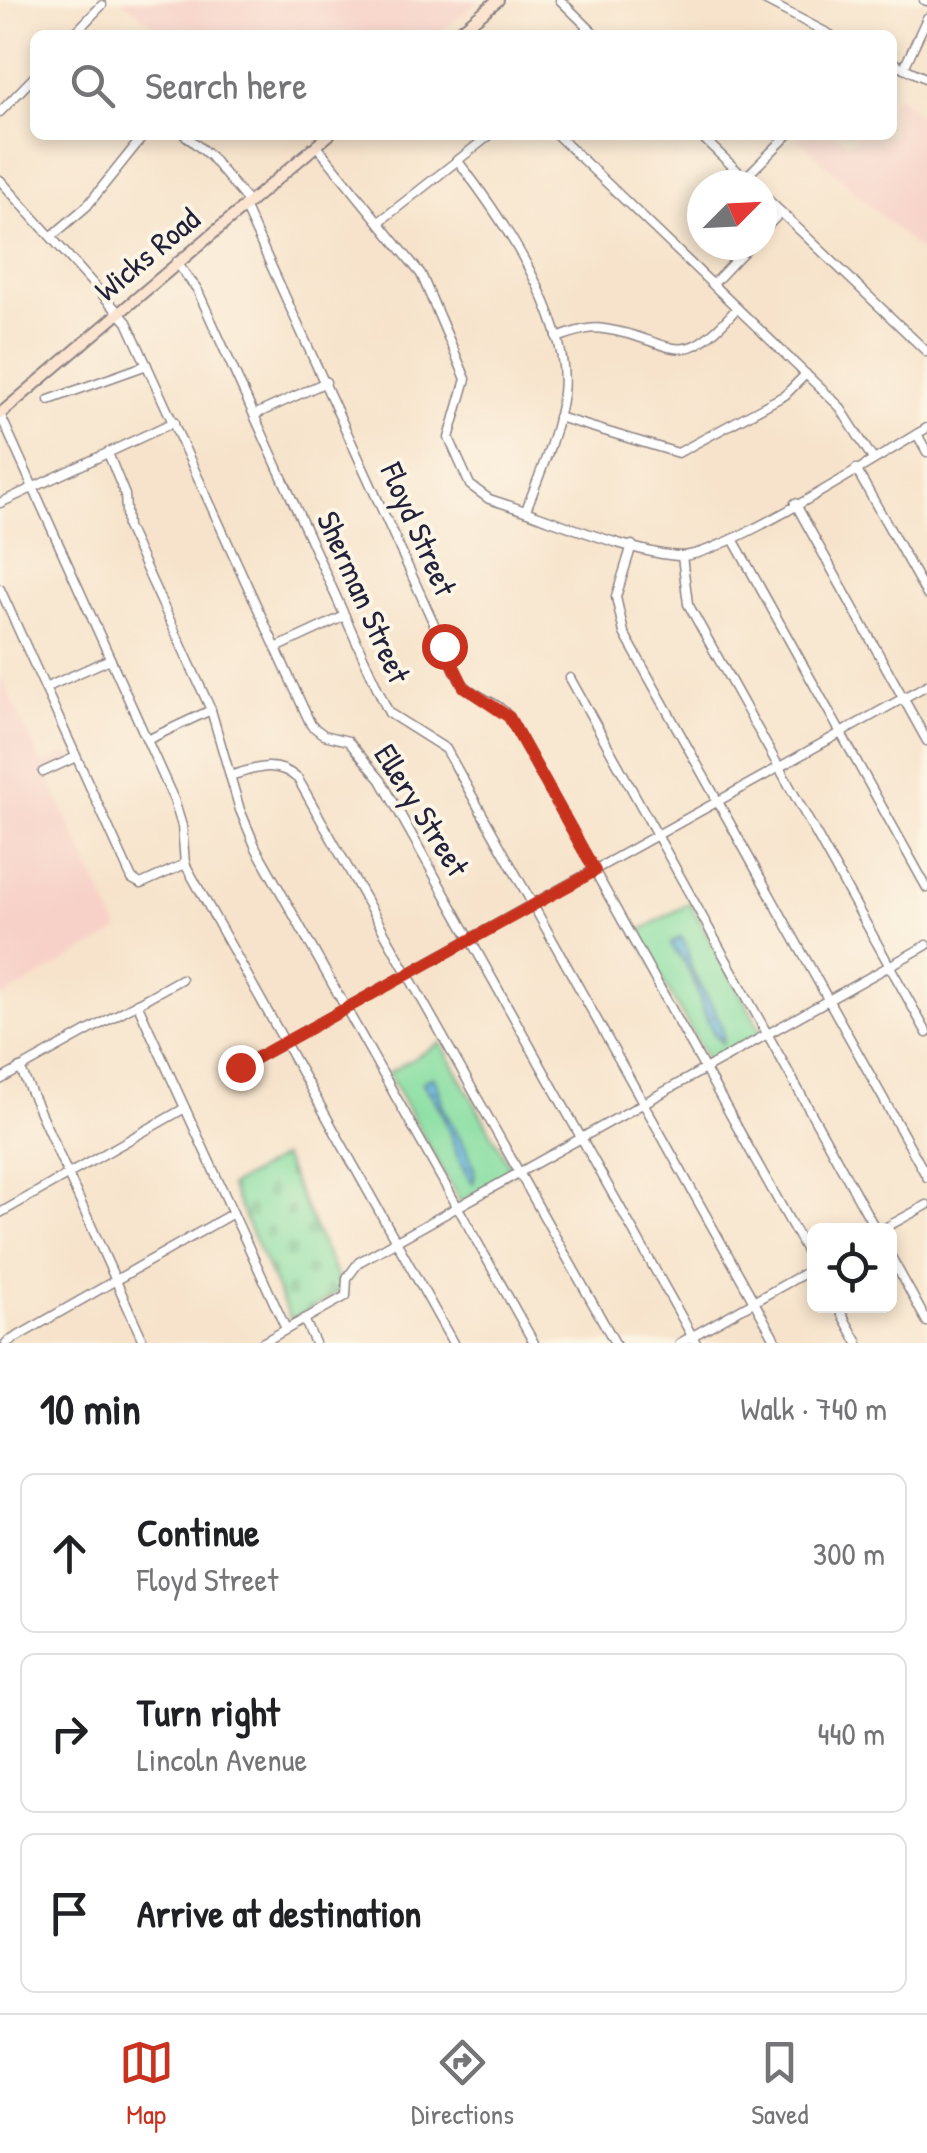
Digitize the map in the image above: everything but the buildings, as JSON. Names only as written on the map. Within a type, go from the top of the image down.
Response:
[{"type":"main road","points":[[460,30],[498,0]]},
{"type":"main road","name":"Wicks Road","points":[[0,414],[322,140]]},
{"type":"street","points":[[560,0],[591,30]]},
{"type":"street","points":[[764,0],[821,30]]},
{"type":"street","points":[[79,30],[102,5]]},
{"type":"street","points":[[904,68],[927,18]]},
{"type":"street","points":[[897,64],[927,78]]},
{"type":"street","points":[[0,112],[30,81]]},
{"type":"street","points":[[52,236],[87,206],[140,140]]},
{"type":"street","name":"Floyd Street","points":[[190,140],[210,156],[246,205],[459,679],[509,717],[807,1254]]},
{"type":"street","points":[[379,222],[483,140]]},
{"type":"street","points":[[562,140],[848,416],[873,459]]},
{"type":"street","points":[[705,140],[736,170]]},
{"type":"street","points":[[758,170],[782,140]]},
{"type":"street","points":[[316,145],[422,274],[464,368],[464,387],[449,438],[470,485],[489,499],[632,545],[682,556],[733,538],[927,428]]},
{"type":"street","points":[[457,160],[508,226],[557,338],[564,380],[558,417],[526,510]]},
{"type":"street","name":"Ellery Street","points":[[0,180],[119,310],[174,422],[310,725],[324,735],[348,741],[381,780],[694,1340]]},
{"type":"street","points":[[777,209],[927,352]]},
{"type":"street","points":[[777,215],[780,212]]},
{"type":"street","points":[[713,284],[736,260]]},
{"type":"street","name":"Sherman Street","points":[[176,262],[197,289],[389,713],[446,749],[777,1343]]},
{"type":"street","points":[[557,338],[602,328],[659,346],[688,348],[711,336],[737,308]]},
{"type":"street","points":[[48,400],[148,366]]},
{"type":"street","points":[[558,417],[678,452],[785,395],[806,374]]},
{"type":"street","points":[[254,415],[326,382]]},
{"type":"street","points":[[0,414],[180,814],[185,864],[453,1343]]},
{"type":"street","points":[[0,503],[174,422]]},
{"type":"street","points":[[917,434],[927,452]]},
{"type":"street","points":[[108,453],[126,494],[127,527],[211,710],[248,831],[534,1343]]},
{"type":"street","points":[[856,468],[927,595]]},
{"type":"street","points":[[794,503],[927,741]]},
{"type":"street","points":[[733,538],[927,888]]},
{"type":"street","points":[[632,545],[616,597],[624,633],[927,1177]]},
{"type":"street","points":[[682,556],[688,604],[927,1033]]},
{"type":"street","points":[[0,588],[136,883],[185,864]]},
{"type":"street","points":[[276,648],[345,616]]},
{"type":"street","points":[[45,688],[110,660]]},
{"type":"street","points":[[570,678],[874,1223]]},
{"type":"street","points":[[240,1067],[927,684]]},
{"type":"street","points":[[147,740],[211,710]]},
{"type":"street","points":[[43,772],[76,757]]},
{"type":"street","points":[[230,776],[280,766],[298,779],[615,1343]]},
{"type":"street","points":[[262,1343],[346,1296],[350,1271],[396,1242],[927,944]]},
{"type":"street","points":[[0,1080],[180,979]]},
{"type":"street","points":[[137,1003],[286,1329]]},
{"type":"street","points":[[20,1068],[144,1343]]},
{"type":"street","points":[[0,1213],[186,1108]]},
{"type":"street","points":[[892,1223],[927,1205]]},
{"type":"street","points":[[6,1343],[233,1213]]},
{"type":"street","points":[[897,1268],[927,1322]]},
{"type":"street","points":[[680,1343],[694,1340],[807,1271]]},
{"type":"street","points":[[841,1313],[858,1343]]},
{"type":"street","points":[[304,1319],[315,1343]]},
{"type":"shaded area","points":[[122,0],[478,1],[443,30],[159,30]]},
{"type":"shaded area","points":[[897,96],[927,123],[927,258],[799,140],[844,140],[848,144],[852,140],[897,140]]},
{"type":"shaded area","points":[[0,674],[42,765],[68,753],[74,765],[48,777],[119,931],[0,999]]},
{"type":"green space","points":[[690,903],[762,1032],[709,1062],[636,933]]},
{"type":"green space","points":[[441,1043],[513,1172],[460,1202],[388,1073]]},
{"type":"green space","points":[[282,1157],[343,1290],[291,1320],[230,1186]]},
{"type":"water","points":[[681,937],[691,967],[722,1026],[722,1043],[710,1026],[685,963],[671,943]]},
{"type":"water","points":[[433,1076],[447,1115],[473,1165],[473,1183],[423,1082]]},
{"type":"route","points":[[240,1067],[595,871],[504,709],[464,687],[444,646]]}]
